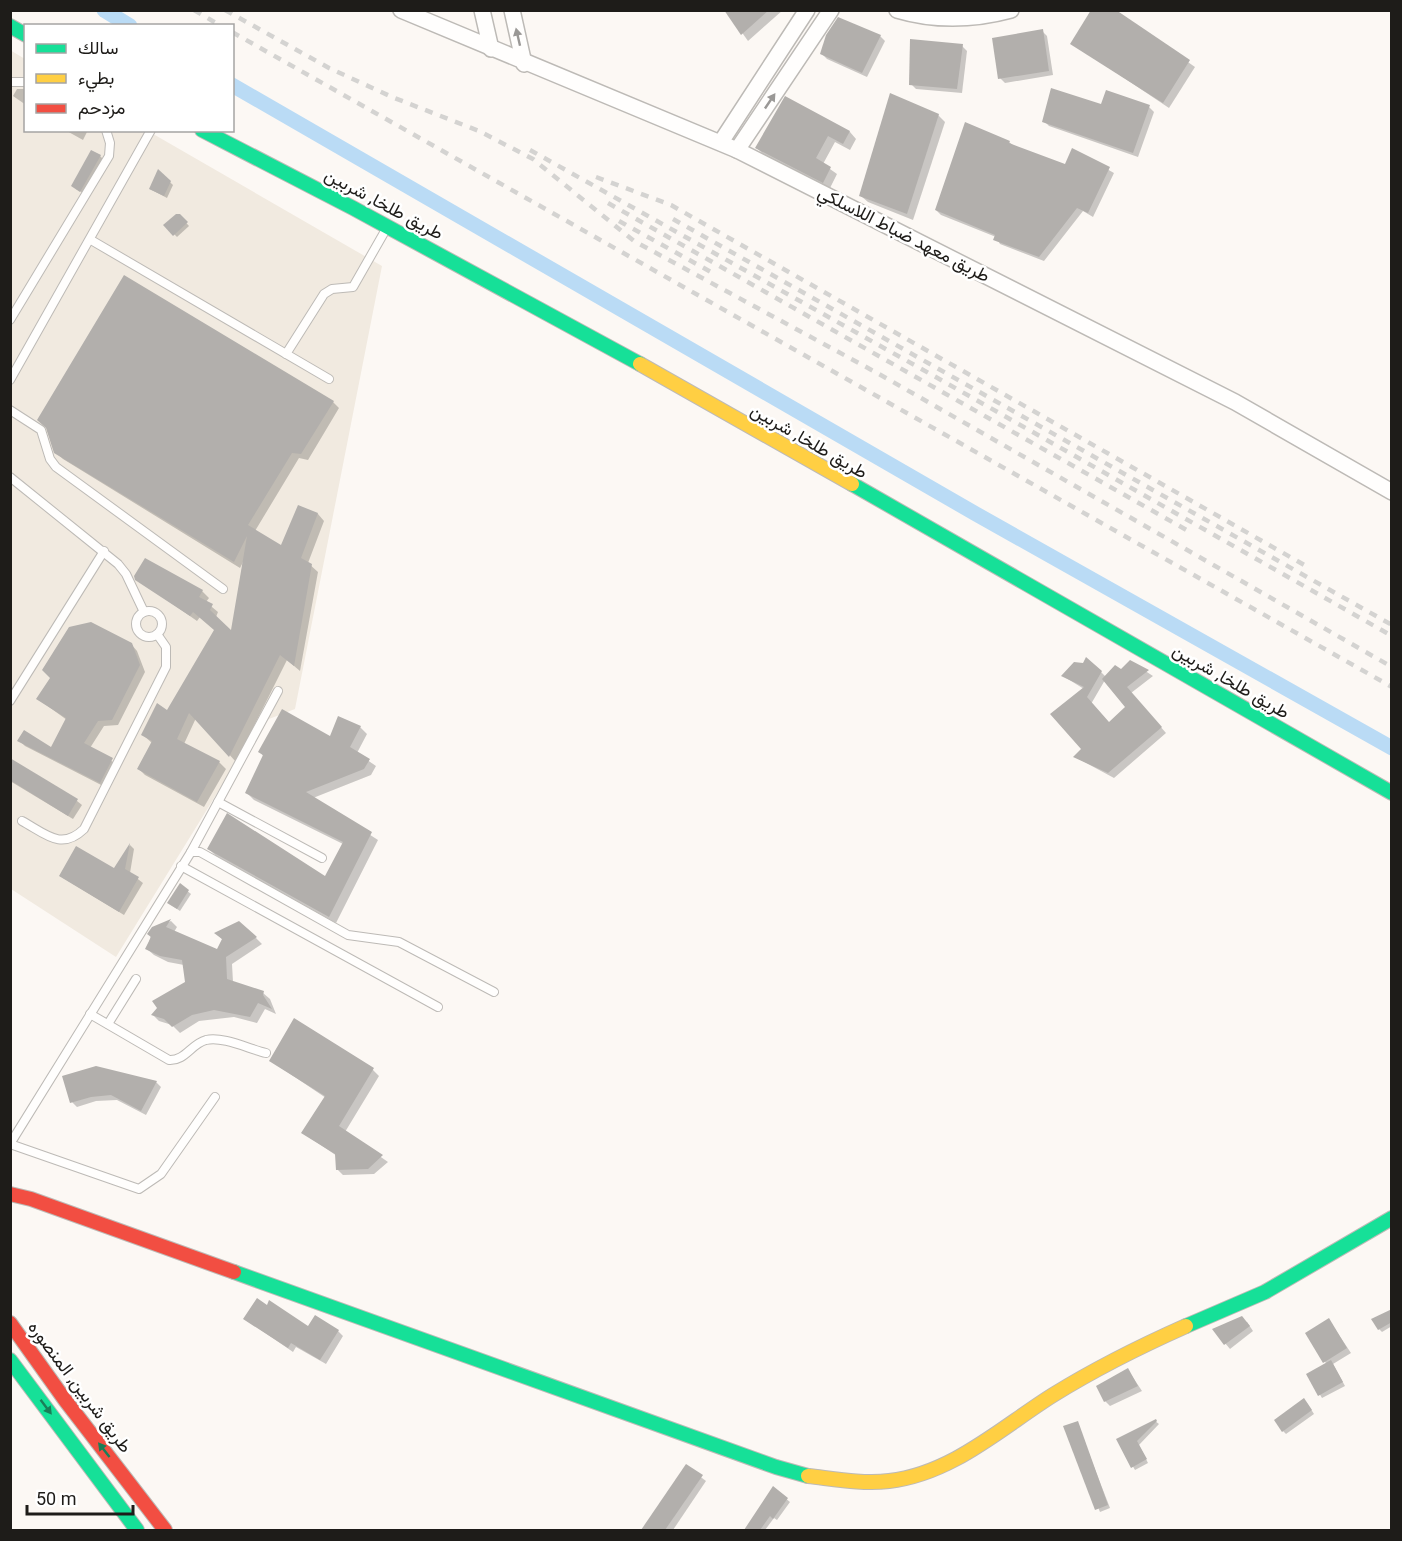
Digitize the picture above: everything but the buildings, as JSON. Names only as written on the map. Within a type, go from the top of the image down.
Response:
[{"type":"main road","points":[[10,26],[23,38]]},
{"type":"main road","name":"طريق طلخا, شربين","points":[[206,132],[389,225],[1392,793]]},
{"type":"main road","points":[[10,1194],[31,1198],[776,1467],[808,1476],[857,1482],[891,1481],[932,1469],[981,1445],[1053,1395],[1149,1342],[1265,1292],[1392,1218]]},
{"type":"main road","name":"طريق شربين, المنصوره","points":[[10,1323],[65,1400],[165,1530]]},
{"type":"main road","points":[[10,1360],[137,1530]]},
{"type":"main road","points":[[128,1518],[146,1504]]},
{"type":"street","name":"طريق معهد ضباط اللاسلكي","points":[[401,10],[524,64],[721,142],[1235,402],[1392,492]]},
{"type":"street","points":[[482,10],[491,49]]},
{"type":"street","points":[[512,10],[524,64]]},
{"type":"street","points":[[721,142],[807,10]]},
{"type":"street","points":[[737,150],[831,10]]},
{"type":"street","points":[[897,10],[942,18],[976,17],[1011,10]]},
{"type":"lane","points":[[10,320],[109,156],[110,143],[107,132]]},
{"type":"lane","points":[[10,380],[150,132]]},
{"type":"lane","points":[[286,354],[324,294],[332,290],[353,287],[389,225]]},
{"type":"lane","points":[[91,240],[329,379]]},
{"type":"lane","points":[[10,300],[19,305]]},
{"type":"lane","points":[[10,410],[41,430],[50,459],[56,466],[223,588]]},
{"type":"lane","points":[[10,477],[104,551],[126,574],[144,612]]},
{"type":"lane","points":[[10,701],[104,551]]},
{"type":"lane","points":[[144,612],[153,612],[160,618],[162,627],[157,634],[144,637],[138,631],[136,622],[144,612]]},
{"type":"lane","points":[[22,821],[59,840],[75,838],[84,829],[166,667],[166,647],[157,634]]},
{"type":"lane","points":[[215,1096],[161,1174],[139,1189],[130,1188],[11,1144],[191,852],[278,691]]},
{"type":"lane","points":[[218,802],[322,858]]},
{"type":"lane","points":[[191,852],[200,852],[348,935],[399,942],[494,992]]},
{"type":"lane","points":[[181,866],[438,1007]]},
{"type":"lane","points":[[108,1024],[136,979]]},
{"type":"lane","points":[[90,1014],[169,1060],[181,1058],[197,1044],[211,1040],[266,1053]]},
{"type":"shaded area","points":[[10,50],[24,58],[24,132],[150,132],[382,266],[295,709],[261,722],[116,957],[11,889]]},
{"type":"waterway","points":[[104,10],[127,24]]},
{"type":"waterway","points":[[234,86],[976,514],[1392,748]]},
{"type":"railway","points":[[194,10],[218,24]]},
{"type":"railway","points":[[225,10],[329,68],[392,97],[479,131],[533,159],[634,241],[879,374],[1392,667]]},
{"type":"railway","points":[[234,33],[1392,687]]},
{"type":"railway","points":[[530,150],[1392,636]]},
{"type":"railway","points":[[596,177],[671,205],[1306,566]]},
{"type":"railway","points":[[608,203],[1190,532]]},
{"type":"railway","points":[[673,219],[1392,625]]},
{"type":"railway","points":[[619,221],[711,272]]},
{"type":"traffic: fast","points":[[10,26],[24,34]]},
{"type":"traffic: fast","points":[[206,132],[353,208],[640,364]]},
{"type":"traffic: fast","points":[[852,484],[1392,793]]},
{"type":"traffic: fast","points":[[1186,1326],[1265,1292],[1392,1218]]},
{"type":"traffic: fast","points":[[234,1272],[776,1467],[808,1476]]},
{"type":"traffic: fast","points":[[10,1360],[137,1530]]},
{"type":"traffic: slow","points":[[640,364],[852,484]]},
{"type":"traffic: slow","points":[[808,1476],[879,1482],[912,1477],[934,1469],[975,1447],[1085,1376],[1186,1326]]},
{"type":"traffic: jam","points":[[10,1194],[31,1199],[234,1272]]},
{"type":"traffic: jam","points":[[10,1323],[65,1400],[165,1530]]}]
